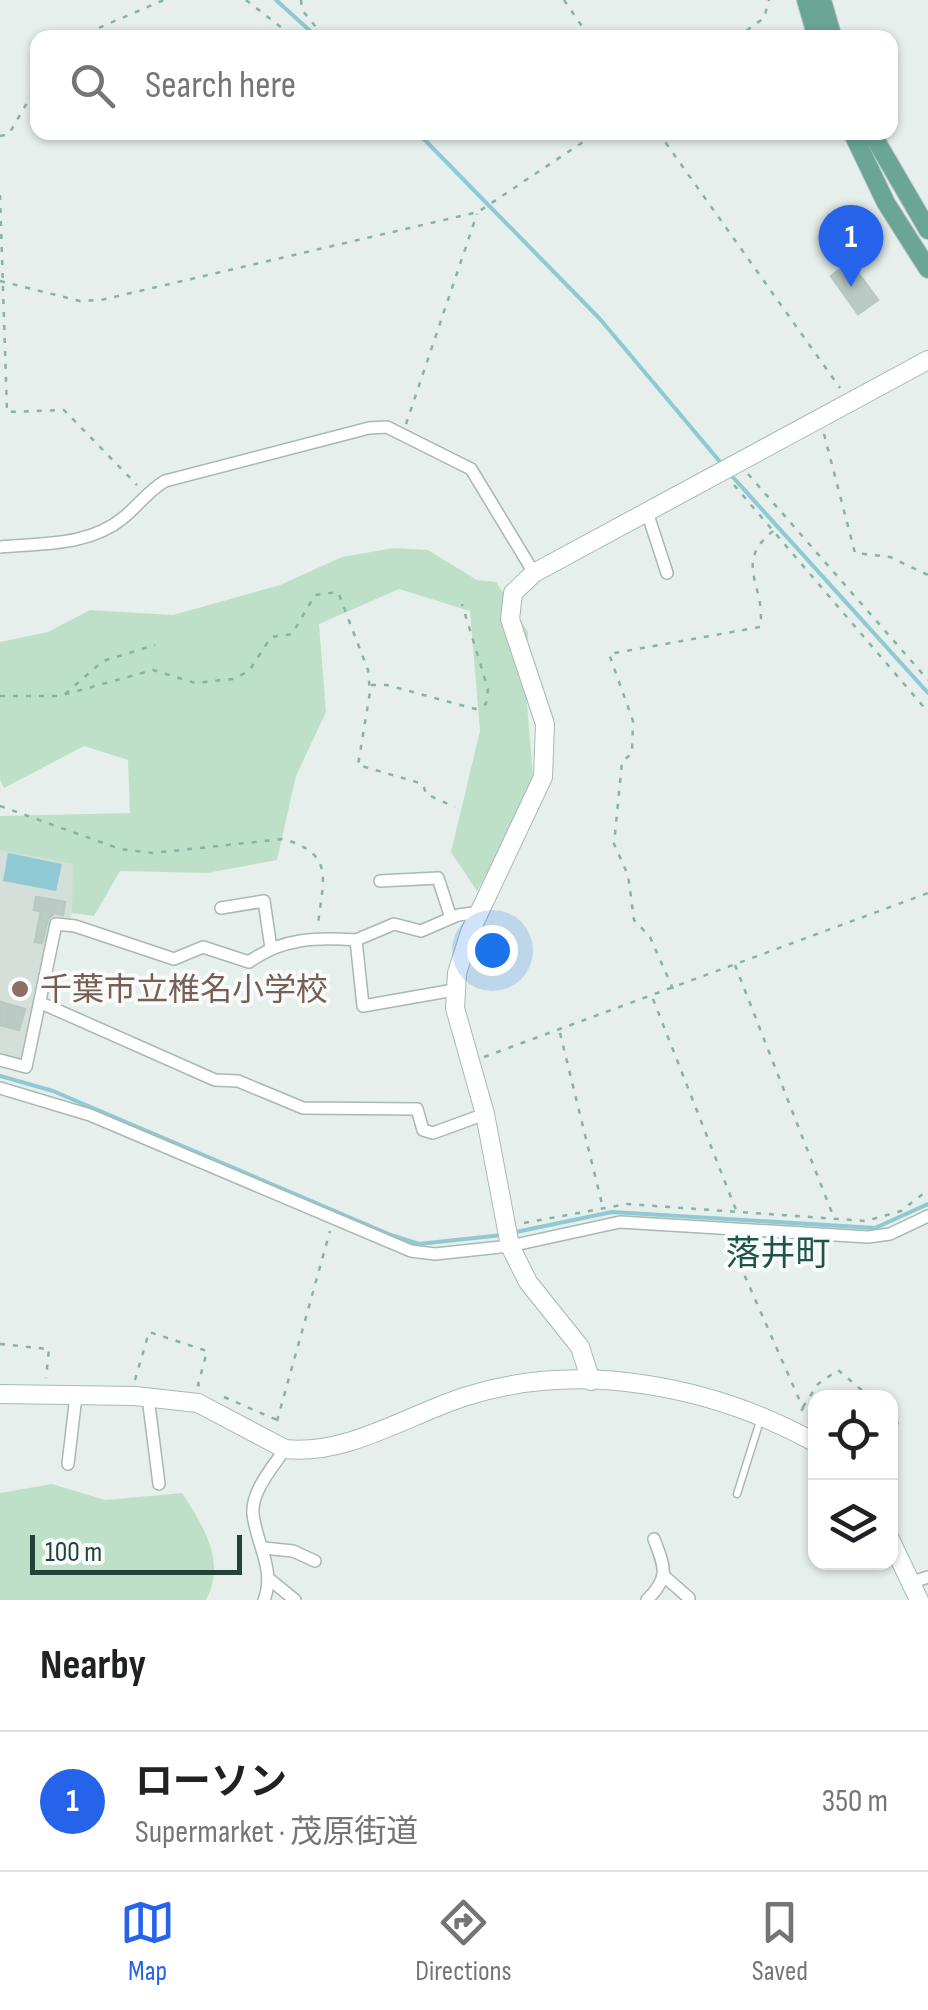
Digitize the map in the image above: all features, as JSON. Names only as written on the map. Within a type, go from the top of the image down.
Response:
[{"type":"main road","points":[[806,0],[815,30]]},
{"type":"main road","points":[[822,0],[831,30]]},
{"type":"main road","points":[[856,140],[886,203],[928,269]]},
{"type":"main road","points":[[876,140],[928,230]]},
{"type":"street","points":[[592,1381],[580,1347],[528,1282],[509,1236],[454,990],[462,954],[543,776],[545,724],[510,618],[513,593],[534,573],[648,515],[928,360]]},
{"type":"street","points":[[0,547],[83,539],[126,516],[146,492],[195,470],[369,428],[388,427],[471,468],[534,573]]},
{"type":"street","points":[[648,515],[667,572]]},
{"type":"street","points":[[380,881],[438,878],[451,918]]},
{"type":"street","points":[[220,908],[264,901],[271,948]]},
{"type":"street","points":[[0,1060],[26,1067],[56,924],[76,926],[174,959],[203,947],[249,962],[271,948],[317,936],[356,940],[394,924],[421,931],[451,918],[480,912]]},
{"type":"street","points":[[356,940],[363,1006],[454,990]]},
{"type":"street","points":[[41,1003],[215,1080],[238,1081],[303,1108],[363,1111],[405,1105],[417,1108],[423,1130],[433,1133],[484,1114]]},
{"type":"street","points":[[0,1088],[90,1116],[332,1222],[412,1252],[435,1254],[509,1236],[620,1222],[868,1238],[890,1234],[928,1216]]},
{"type":"street","points":[[0,1394],[142,1397],[210,1407],[284,1450],[335,1445],[468,1396],[512,1385],[592,1381],[689,1393],[762,1415],[808,1440]]},
{"type":"street","points":[[68,1464],[76,1396]]},
{"type":"street","points":[[142,1397],[159,1484]]},
{"type":"street","points":[[264,1600],[268,1578],[264,1548],[252,1511],[260,1487],[284,1450]]},
{"type":"street","points":[[654,1540],[665,1578],[689,1598]]},
{"type":"street","points":[[264,1548],[293,1550],[315,1561]]},
{"type":"street","points":[[898,1553],[919,1586]]},
{"type":"street","points":[[268,1578],[295,1600]]},
{"type":"street","points":[[647,1600],[665,1578]]},
{"type":"lane","points":[[737,1494],[762,1415]]},
{"type":"path","points":[[93,30],[164,0]]},
{"type":"path","points":[[246,0],[284,30]]},
{"type":"path","points":[[300,0],[302,10],[319,30]]},
{"type":"path","points":[[564,0],[585,30]]},
{"type":"path","points":[[747,30],[764,18],[769,0]]},
{"type":"path","points":[[0,136],[9,134],[30,98]]},
{"type":"path","points":[[1,281],[80,301],[101,300],[478,212],[586,140]]},
{"type":"path","points":[[664,140],[850,402]]},
{"type":"path","points":[[0,196],[7,412],[64,410],[146,492]]},
{"type":"path","points":[[402,434],[478,212]]},
{"type":"path","points":[[820,418],[855,553],[890,557],[928,575]]},
{"type":"path","points":[[740,464],[928,680]]},
{"type":"path","points":[[722,473],[928,712]]},
{"type":"path","points":[[673,989],[650,936],[634,920],[628,875],[614,844],[622,762],[632,753],[632,720],[609,654],[760,627],[752,556],[757,544],[774,531]]},
{"type":"path","points":[[0,696],[64,695],[153,670],[195,684],[233,678],[249,672],[270,637],[292,634],[316,595],[338,592],[370,685],[358,765],[423,784],[426,794],[455,807]]},
{"type":"path","points":[[370,685],[387,685],[475,708],[486,704],[488,689],[462,604]]},
{"type":"path","points":[[64,695],[82,674],[103,662],[155,645]]},
{"type":"path","points":[[0,806],[120,848],[153,852],[284,839],[302,844],[312,850],[324,879],[317,936]]},
{"type":"path","points":[[470,1062],[928,893]]},
{"type":"path","points":[[734,964],[834,1219]]},
{"type":"path","points":[[652,997],[737,1212]]},
{"type":"path","points":[[559,1030],[602,1206]]},
{"type":"path","points":[[509,1236],[602,1206],[834,1219],[884,1218],[916,1203],[928,1190]]},
{"type":"path","points":[[284,1450],[278,1441],[276,1420],[332,1222]]},
{"type":"path","points":[[727,1228],[730,1247],[802,1408]]},
{"type":"path","points":[[142,1397],[148,1332],[207,1352],[198,1385],[276,1420]]},
{"type":"path","points":[[0,1344],[49,1349],[46,1378]]},
{"type":"path","points":[[814,1390],[838,1370],[862,1390]]},
{"type":"path","points":[[791,1430],[808,1399]]},
{"type":"shaded area","name":"千葉市立椎名小学校","points":[[0,824],[88,851],[70,921],[55,919],[25,1059],[17,1061],[0,1057]]},
{"type":"green space","points":[[394,548],[428,550],[477,580],[496,582],[528,632],[526,692],[534,788],[477,891],[451,852],[480,731],[470,611],[399,589],[319,624],[326,712],[296,776],[277,860],[207,873],[120,871],[94,916],[72,913],[73,864],[0,850],[0,816],[130,813],[128,760],[84,746],[4,788],[0,780],[0,642],[48,632],[90,610],[173,615],[280,585],[342,557]]},
{"type":"green space","points":[[52,1484],[105,1500],[182,1493],[204,1531],[213,1558],[212,1586],[206,1600],[0,1600],[0,1493]]},
{"type":"water","points":[[8,853],[62,864],[56,891],[3,881]]},
{"type":"building","points":[[850,262],[878,300],[858,314],[831,276]]},
{"type":"building","points":[[36,897],[65,902],[63,915],[54,913],[48,919],[42,943],[35,942],[41,911],[34,910]]},
{"type":"building","points":[[0,1002],[25,1009],[19,1030],[0,1025]]},
{"type":"waterway","points":[[276,0],[309,30]]},
{"type":"waterway","points":[[425,140],[600,319],[721,463]]},
{"type":"waterway","points":[[730,474],[928,693]]},
{"type":"waterway","points":[[0,1076],[53,1091],[419,1244],[502,1235]]},
{"type":"waterway","points":[[516,1232],[612,1212],[875,1228],[928,1204]]},
{"type":"place","name":"ローソン","points":[[851,287]]},
{"type":"place","name":"千葉市立椎名小学校","points":[[20,989]]},
{"type":"district","name":"落井町","points":[[778,1253]]}]
